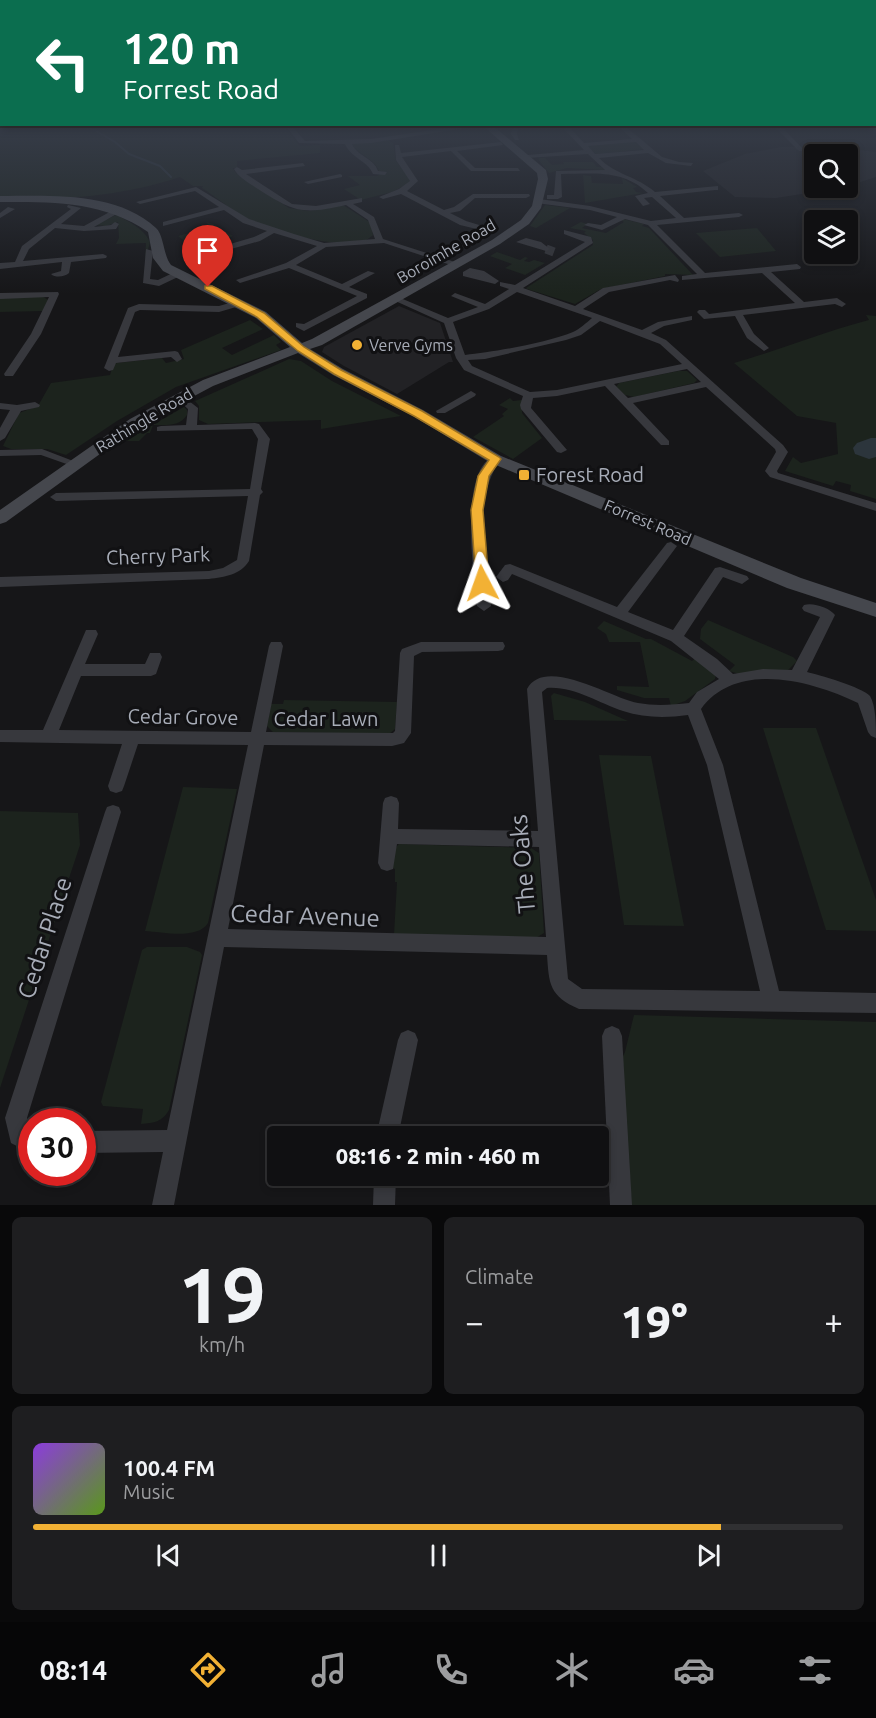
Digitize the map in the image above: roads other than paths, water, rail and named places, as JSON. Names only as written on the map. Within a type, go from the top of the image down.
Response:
[{"type":"street","points":[[253,181],[290,206],[313,208],[358,200]]},
{"type":"street","points":[[383,197],[402,191],[414,181]]},
{"type":"street","points":[[543,181],[544,199]]},
{"type":"street","points":[[544,199],[558,197],[558,181]]},
{"type":"street","points":[[636,181],[654,194],[682,220]]},
{"type":"street","points":[[646,204],[639,196],[715,188]]},
{"type":"street","points":[[140,202],[196,189],[246,221],[272,231],[324,245],[379,240],[397,243],[458,264]]},
{"type":"street","points":[[402,191],[463,223],[486,230]]},
{"type":"street","points":[[444,212],[457,208],[473,196],[526,196]]},
{"type":"street","name":"Forrest Road","points":[[0,199],[78,201],[117,210],[143,222],[153,231],[161,262],[177,274],[261,315],[301,349],[338,372],[418,413],[495,459],[794,583],[876,610]]},
{"type":"street","points":[[544,199],[651,224],[739,215]]},
{"type":"street","name":"Boroimhe Road","points":[[301,349],[458,264],[516,229],[544,199]]},
{"type":"street","points":[[347,203],[371,219],[379,240]]},
{"type":"street","points":[[18,264],[25,248],[78,208],[71,207]]},
{"type":"street","points":[[0,216],[11,208]]},
{"type":"street","points":[[166,224],[225,208]]},
{"type":"street","points":[[84,228],[117,210]]},
{"type":"street","points":[[588,225],[602,228],[624,216]]},
{"type":"street","points":[[54,226],[84,228],[113,227],[115,224]]},
{"type":"street","points":[[651,224],[703,276]]},
{"type":"street","points":[[206,254],[257,239],[272,231]]},
{"type":"street","points":[[395,299],[448,321],[486,307],[589,243],[589,240],[567,232]]},
{"type":"street","points":[[240,280],[289,265],[324,245]]},
{"type":"street","points":[[546,249],[567,258]]},
{"type":"street","points":[[149,251],[146,281],[159,283],[177,274]]},
{"type":"street","points":[[0,266],[103,256]]},
{"type":"street","points":[[55,274],[65,273],[68,259]]},
{"type":"street","points":[[289,265],[364,296],[304,328],[299,325]]},
{"type":"street","points":[[685,278],[796,266]]},
{"type":"street","points":[[764,270],[803,306]]},
{"type":"street","points":[[344,286],[371,273]]},
{"type":"street","points":[[576,309],[606,290],[672,277]]},
{"type":"street","points":[[495,281],[656,338],[709,383],[781,450],[771,471],[774,475],[876,507]]},
{"type":"street","points":[[0,296],[59,286],[36,334],[9,374]]},
{"type":"street","points":[[455,296],[486,307]]},
{"type":"street","points":[[702,312],[707,317],[837,301],[842,304]]},
{"type":"street","points":[[177,360],[175,354],[110,364],[131,310],[139,307],[219,309],[240,303]]},
{"type":"street","points":[[738,314],[750,336],[764,348]]},
{"type":"street","points":[[461,358],[485,356],[563,338],[578,333],[599,318]]},
{"type":"street","points":[[643,333],[661,324],[689,318]]},
{"type":"street","points":[[448,321],[461,358],[468,368],[490,383],[529,395],[557,393],[689,366]]},
{"type":"street","name":"Rathingle Road","points":[[0,518],[135,422],[235,370],[301,349]]},
{"type":"street","points":[[607,383],[665,443]]},
{"type":"street","points":[[625,402],[709,383]]},
{"type":"street","points":[[441,411],[471,394]]},
{"type":"street","points":[[529,395],[525,405],[526,409],[548,442],[561,450]]},
{"type":"street","points":[[180,397],[193,408],[191,427]]},
{"type":"street","points":[[0,406],[17,408],[35,405]]},
{"type":"street","points":[[0,438],[17,408]]},
{"type":"street","name":"Cherry Park","points":[[0,582],[227,573],[239,566],[243,561],[257,492],[264,439],[255,426],[161,429]]},
{"type":"street","points":[[0,453],[42,452],[75,464]]},
{"type":"street","points":[[484,606],[477,510],[483,476],[495,459]]},
{"type":"street","points":[[56,497],[257,492]]},
{"type":"street","points":[[619,614],[671,546]]},
{"type":"street","points":[[502,577],[510,568],[676,637],[712,663],[730,680]]},
{"type":"street","points":[[676,637],[720,571],[742,579]]},
{"type":"street","points":[[800,677],[799,670],[828,615],[808,608]]},
{"type":"street","points":[[48,737],[91,634]]},
{"type":"street","name":"Cedar Lawn","points":[[218,938],[258,740],[398,739],[403,733],[408,653],[421,647],[480,640],[498,646]]},
{"type":"street","name":"Cedar Grove","points":[[0,736],[258,740],[276,646]]},
{"type":"street","points":[[76,670],[151,670],[155,657]]},
{"type":"street","points":[[772,1001],[715,765],[693,708],[707,691],[730,680],[758,676],[800,677],[831,684],[870,700],[876,732]]},
{"type":"street","name":"The Oaks","points":[[693,708],[666,712],[636,709],[578,686],[548,681],[539,684],[534,689],[559,984],[579,999],[876,1003]]},
{"type":"street","points":[[116,786],[132,738]]},
{"type":"street","points":[[387,863],[391,803]]},
{"type":"street","name":"Cedar Place","points":[[19,1108],[113,812]]},
{"type":"street","points":[[389,836],[546,839]]},
{"type":"street","name":"Cedar Avenue","points":[[163,1205],[218,938],[555,946]]},
{"type":"street","points":[[612,1036],[621,1205]]},
{"type":"street","points":[[389,1126],[408,1040]]},
{"type":"street","name":"Cedar Place","points":[[18,1112],[16,1118],[18,1129]]},
{"type":"street","points":[[96,1142],[176,1141]]},
{"type":"street","points":[[384,1205],[385,1186]]},
{"type":"tunnel","points":[[546,249],[554,252]]},
{"type":"place","name":"Verve Gyms","points":[[357,345]]},
{"type":"place","name":"Forest Road","points":[[524,475]]}]
